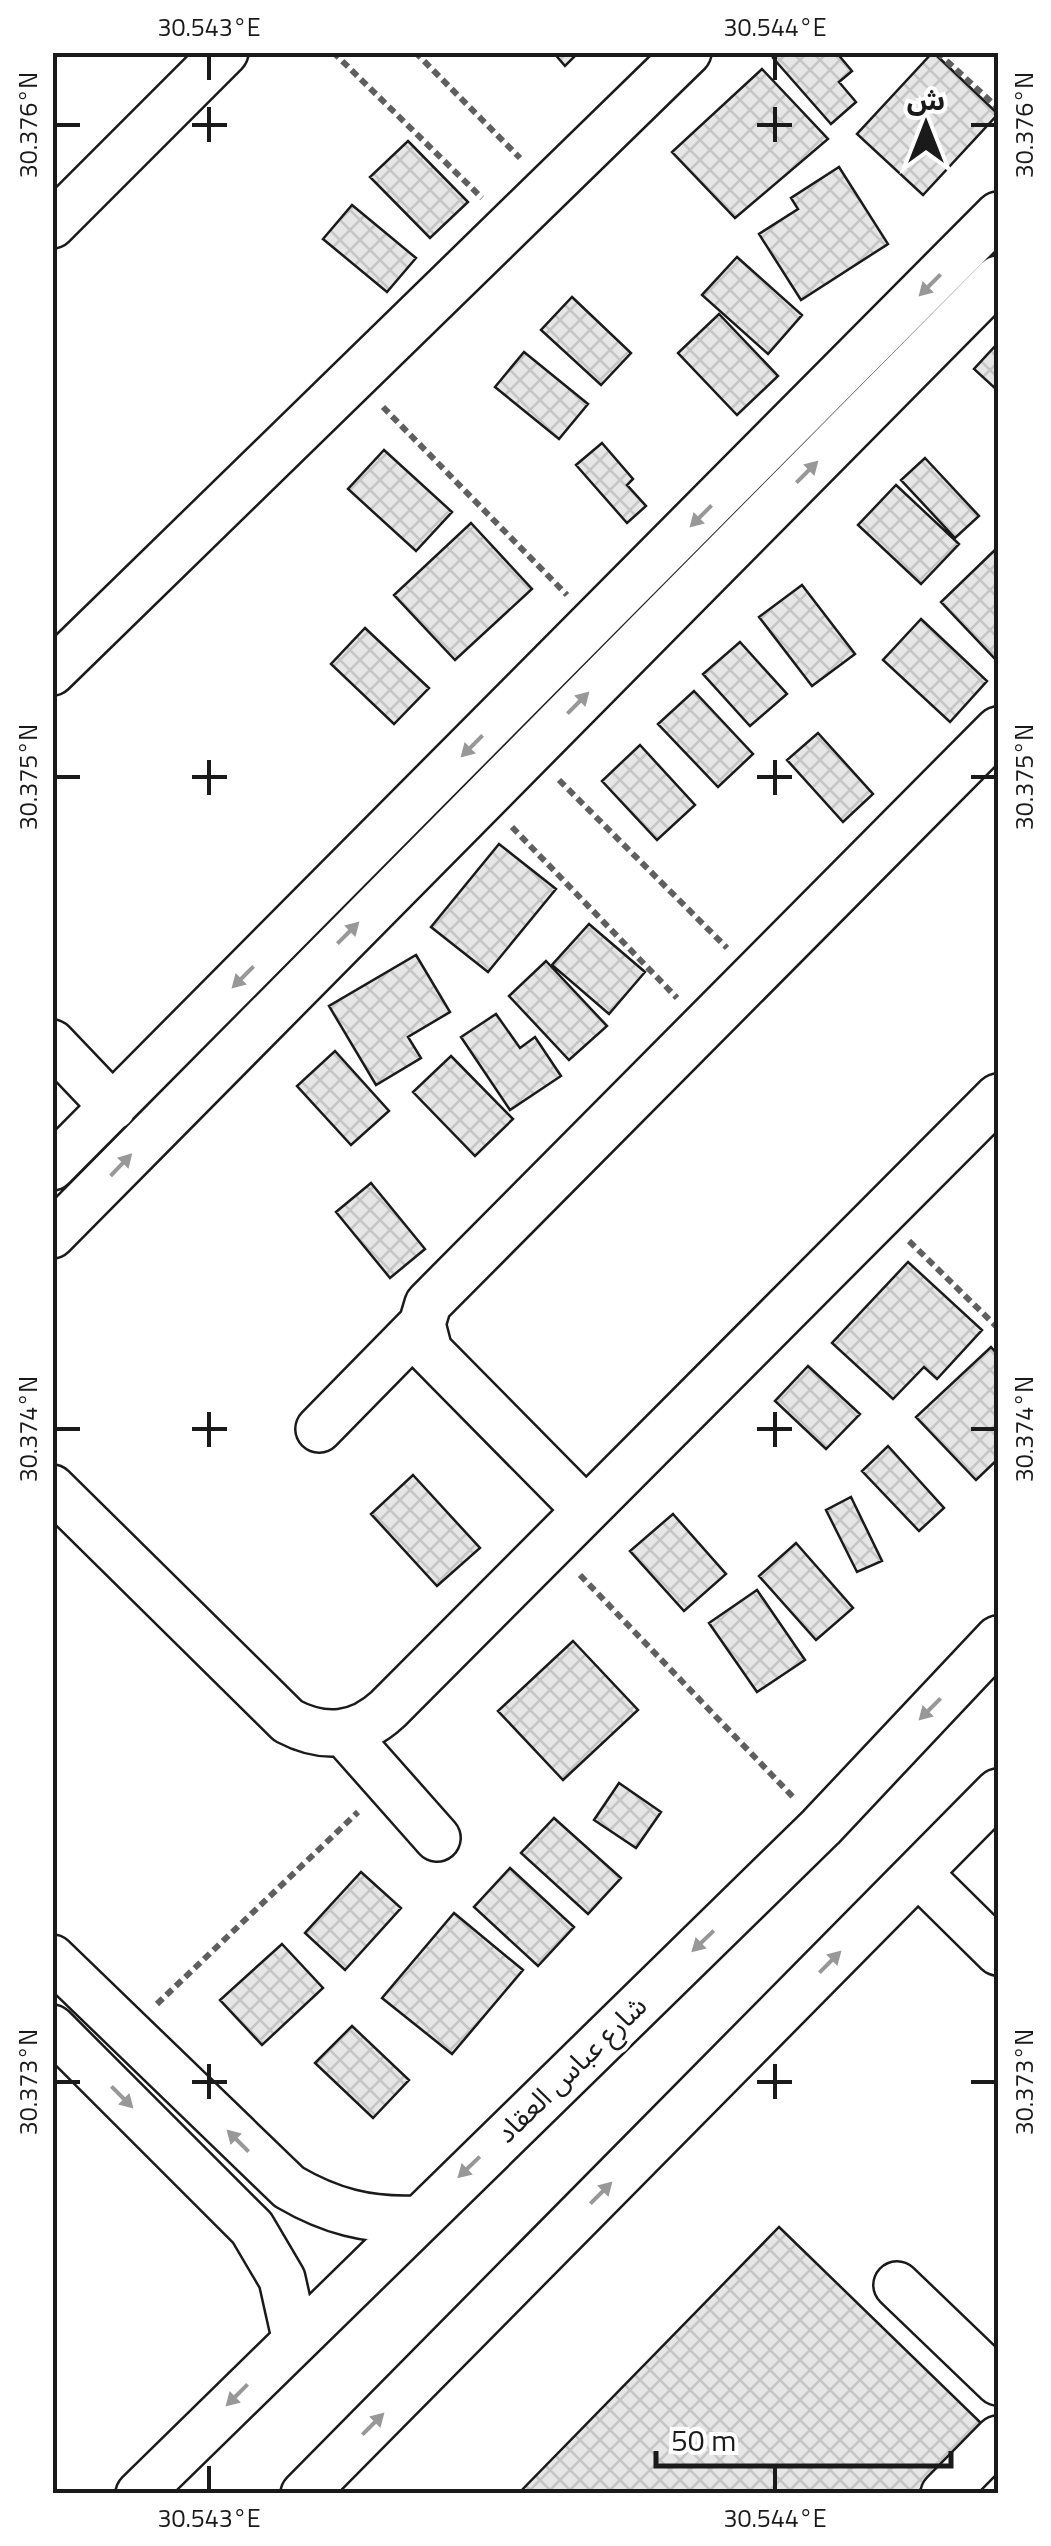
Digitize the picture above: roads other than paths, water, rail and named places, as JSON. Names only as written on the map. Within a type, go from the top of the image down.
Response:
[{"type":"street","points":[[52,225],[225,52]]},
{"type":"street","points":[[52,672],[688,52]]},
{"type":"street","points":[[52,1234],[212,1039],[594,623],[998,216]]},
{"type":"street","points":[[52,1167],[113,1107],[212,1039],[483,798],[998,279]]},
{"type":"street","points":[[320,1430],[422,1324],[435,1295],[998,730]]},
{"type":"street","points":[[52,1044],[113,1107]]},
{"type":"street","points":[[52,1488],[288,1721],[305,1730],[344,1734],[375,1721],[388,1709],[584,1508],[998,1097]]},
{"type":"street","points":[[422,1324],[423,1339],[437,1362],[584,1508]]},
{"type":"street","name":"شارع عباس العقاد","points":[[139,2494],[295,2337],[821,1827],[998,1639]]},
{"type":"street","points":[[344,1734],[437,1838]]},
{"type":"street","points":[[304,2494],[998,1792]]},
{"type":"street","points":[[918,1873],[998,1952]]},
{"type":"street","points":[[52,1958],[289,2188],[336,2211],[362,2218],[416,2219]]},
{"type":"street","points":[[52,2028],[252,2228],[282,2279],[295,2337]]},
{"type":"street","points":[[252,2228],[289,2188]]},
{"type":"street","points":[[897,2285],[998,2382]]},
{"type":"street","points":[[944,2494],[998,2439]]}]
